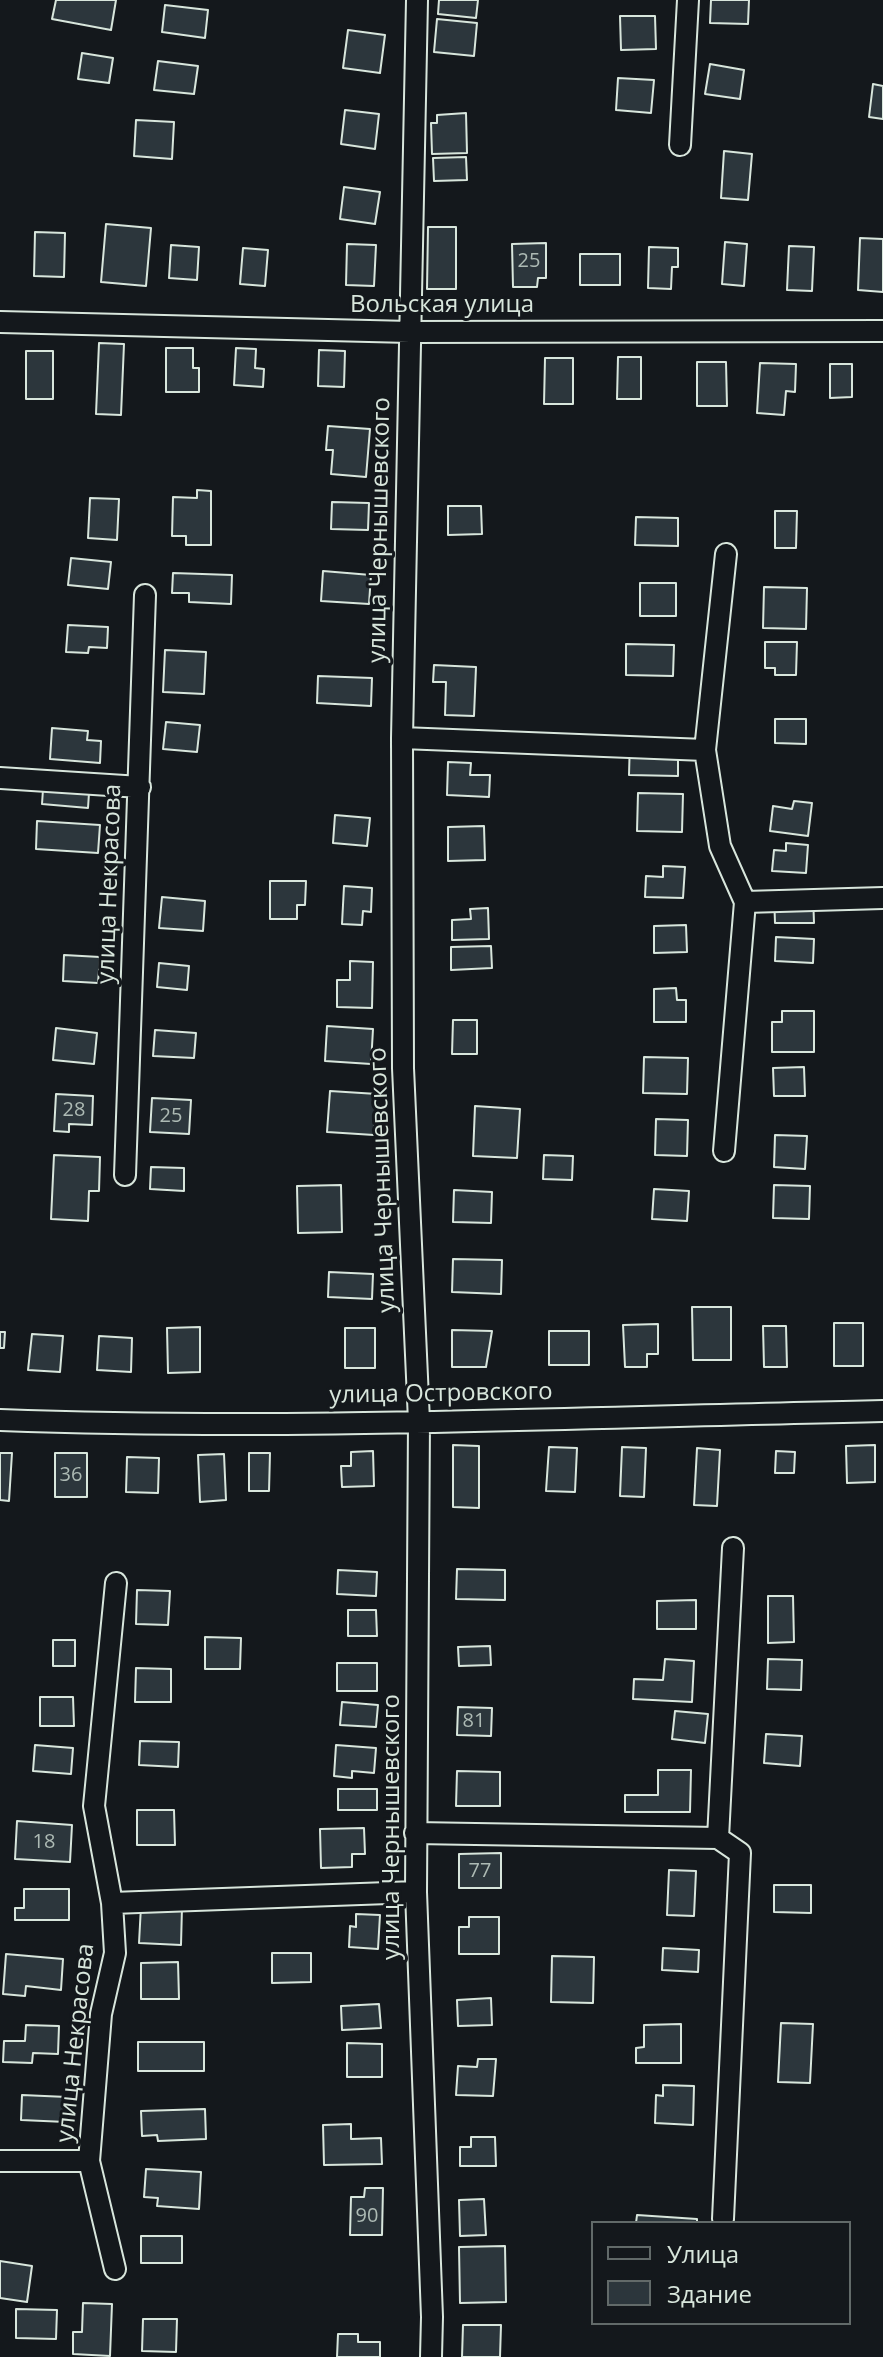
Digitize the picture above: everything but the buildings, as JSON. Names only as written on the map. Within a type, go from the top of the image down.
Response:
[{"type":"street","name":"улица Чернышевского","points":[[417,0],[402,738],[403,1068],[419,1421],[415,1833],[431,2357]]},
{"type":"street","points":[[680,145],[688,0]]},
{"type":"street","name":"Вольская улица","points":[[0,322],[410,332],[883,331]]},
{"type":"street","points":[[724,1151],[745,902],[720,846],[705,750],[726,554]]},
{"type":"street","name":"улица Некрасова","points":[[125,1175],[145,595]]},
{"type":"street","points":[[402,738],[705,750]]},
{"type":"street","points":[[0,778],[140,787]]},
{"type":"street","points":[[745,902],[883,898]]},
{"type":"street","name":"улица Островского","points":[[0,1420],[120,1425],[883,1411]]},
{"type":"street","points":[[718,1838],[733,1548]]},
{"type":"street","name":"улица Некрасова","points":[[115,2269],[89,2161],[101,2014],[115,1953],[112,1903],[94,1806],[116,1583]]},
{"type":"street","points":[[415,1833],[718,1838],[740,1853],[723,2219]]},
{"type":"street","points":[[112,1903],[416,1892]]},
{"type":"street","points":[[0,2161],[89,2161]]}]
